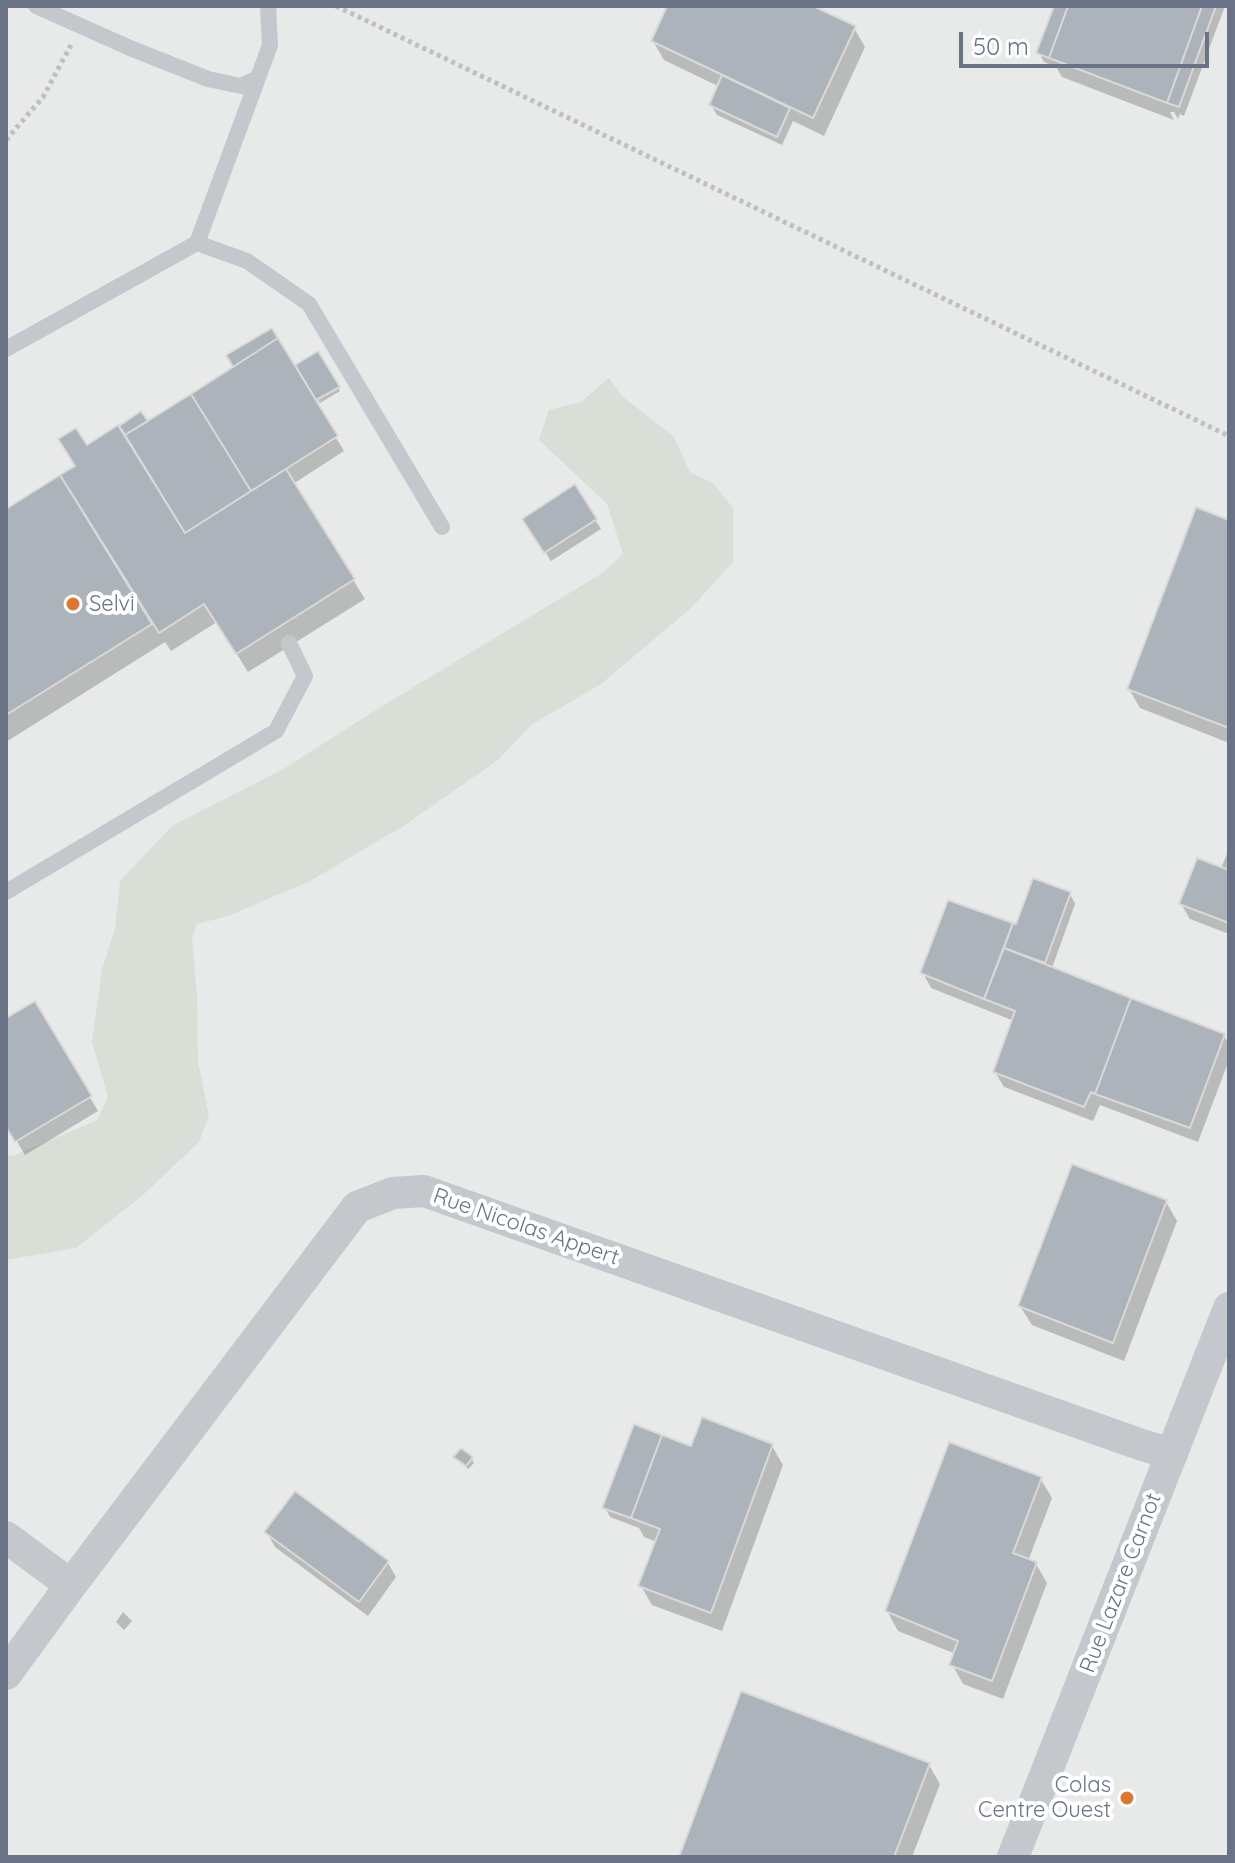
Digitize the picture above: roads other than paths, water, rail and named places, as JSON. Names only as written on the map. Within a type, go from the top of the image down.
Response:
[{"type":"street","name":"Rue Nicolas Appert","points":[[6,1674],[357,1207],[393,1193],[424,1191],[1172,1454]]},
{"type":"street","name":"Rue Lazare Carnot","points":[[1013,1857],[1229,1308]]},
{"type":"street","points":[[6,1537],[71,1585]]},
{"type":"lane","points":[[36,6],[208,79],[241,86],[258,78]]},
{"type":"lane","points":[[6,349],[197,243],[270,45],[268,6]]},
{"type":"lane","points":[[197,243],[247,261],[309,304],[442,527]]},
{"type":"lane","points":[[6,892],[276,731],[305,676],[289,643]]},
{"type":"place","name":"Selvi","points":[[73,604]]},
{"type":"place","name":"Colas Centre Ouest","points":[[1127,1798]]}]
